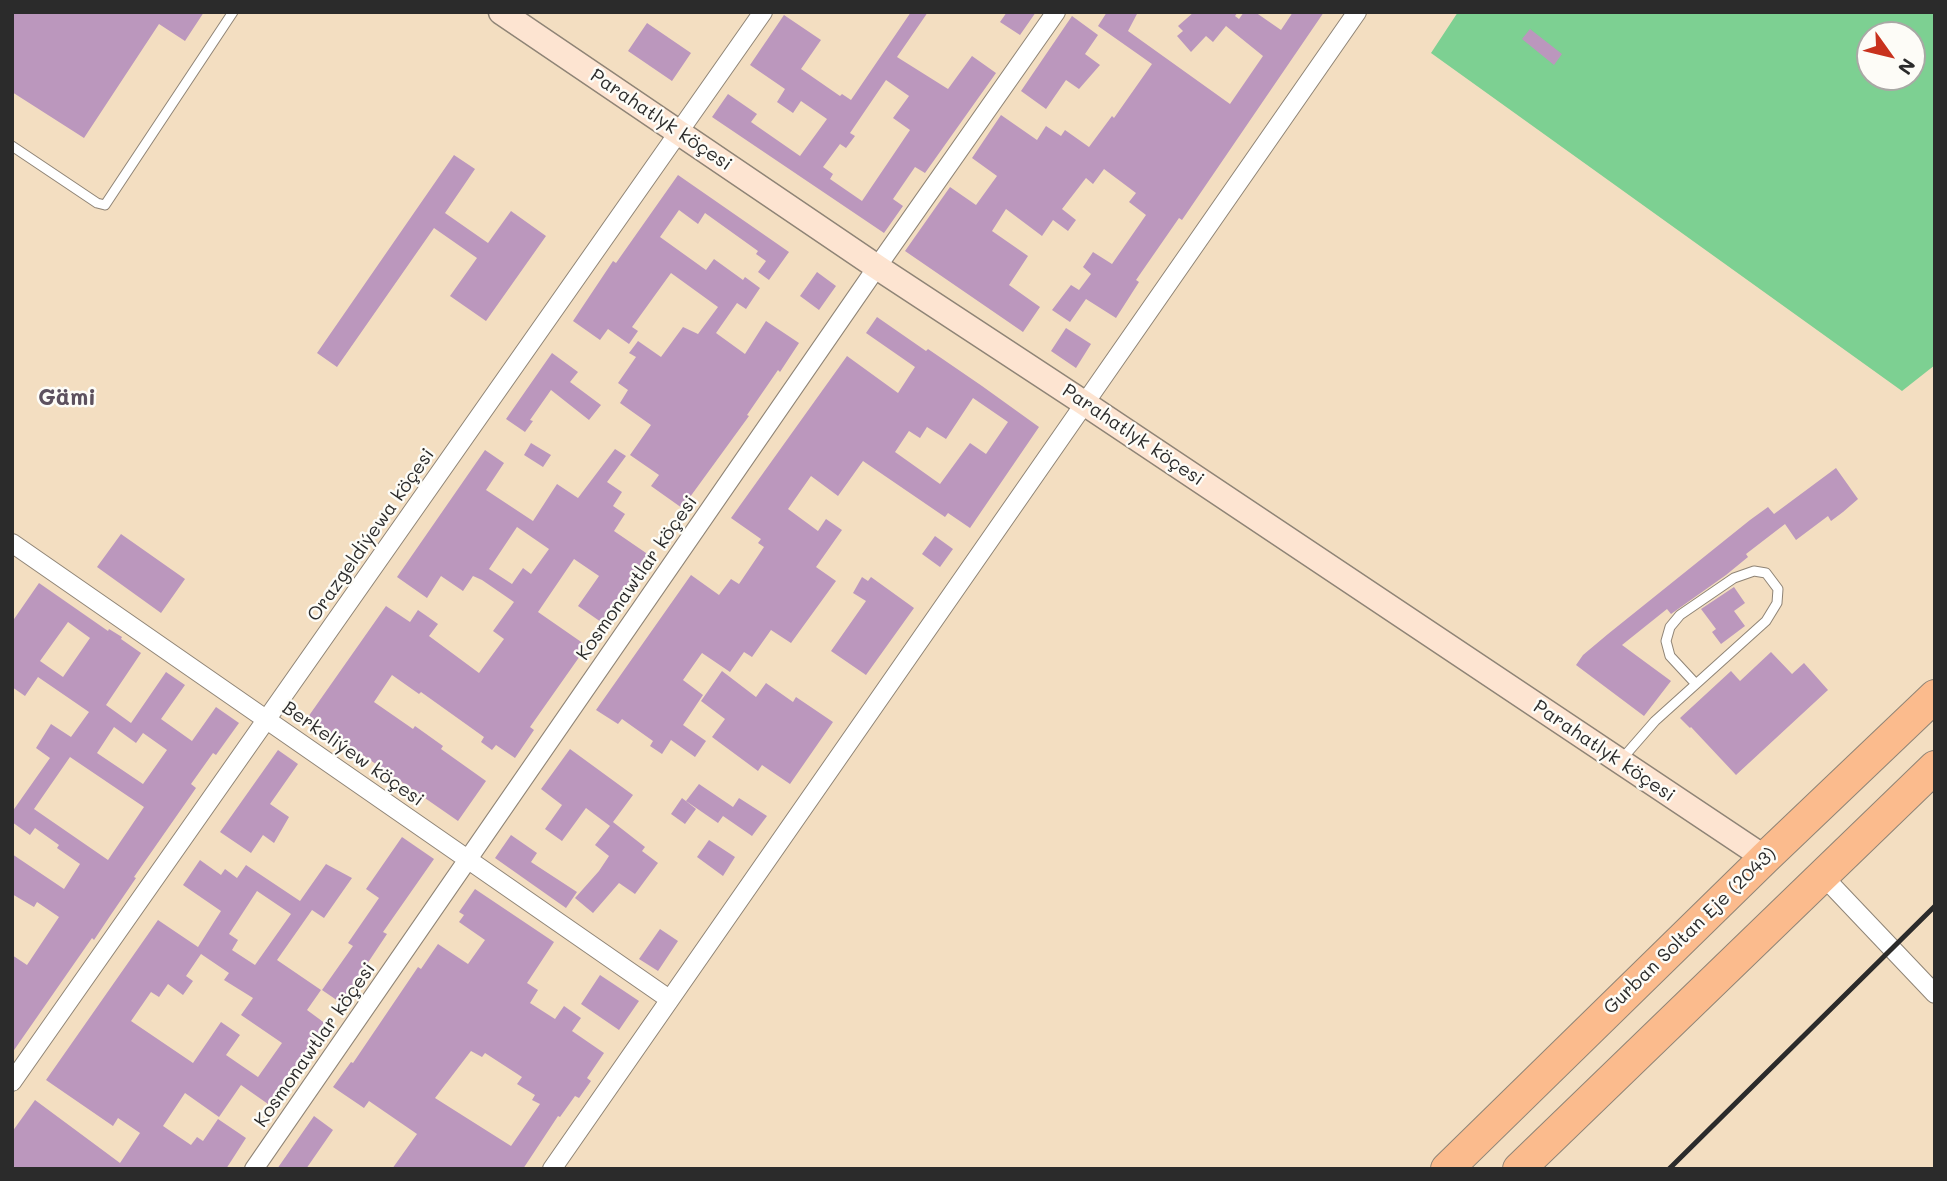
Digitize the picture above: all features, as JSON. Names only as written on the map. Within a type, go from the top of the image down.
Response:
[{"type":"highway","name":"Gurban Soltan Eje (2043)","points":[[1447,1169],[1935,696]]},
{"type":"highway","points":[[1519,1169],[1935,767]]},
{"type":"street","name":"Parahatlyk köçesi","points":[[501,12],[877,267],[1765,858]]},
{"type":"street","name":"Orazgeldiýewa köçesi","points":[[12,1082],[764,12]]},
{"type":"street","name":"Kosmonawtlar köçesi","points":[[254,1169],[1056,12]]},
{"type":"street","points":[[552,1169],[1357,12]]},
{"type":"street","name":"Berkeliýew köçesi","points":[[13,545],[670,999]]},
{"type":"street","points":[[1823,876],[1935,994]]},
{"type":"lane","points":[[12,146],[97,203],[105,205],[233,12]]},
{"type":"lane","points":[[1620,761],[1655,721],[1766,621],[1777,603],[1778,589],[1766,573],[1754,570],[1734,578],[1680,615],[1670,627],[1666,641],[1670,656],[1695,683]]},
{"type":"green space","points":[[1458,12],[1935,12],[1935,365],[1902,391],[1431,53]]},
{"type":"building","points":[[12,12],[204,12],[185,41],[159,24],[84,138],[12,92]]},
{"type":"building","points":[[911,12],[928,12],[897,57],[948,89],[972,56],[996,73],[925,173],[915,167],[893,199],[903,206],[884,233],[712,117],[728,94],[757,114],[751,122],[800,156],[827,119],[801,101],[793,113],[777,102],[785,89],[750,65],[784,15],[821,40],[801,69],[840,96],[842,94],[851,100]],"holes":[[[886,80],[909,96],[893,118],[910,130],[862,201],[830,179],[833,174],[823,167],[840,144],[846,148],[855,136],[850,133]]]},
{"type":"building","points":[[1007,12],[1036,12],[1020,35],[1000,22]]},
{"type":"building","points":[[1107,12],[1138,12],[1128,31],[1230,104],[1263,56],[1226,26],[1213,42],[1206,36],[1191,52],[1177,36],[1183,31],[1178,26],[1194,12],[1238,12],[1235,16],[1239,19],[1244,12],[1255,12],[1281,30],[1293,12],[1324,12],[1182,220],[1179,218],[1136,280],[1139,282],[1116,318],[1086,299],[1070,322],[1052,310],[1071,285],[1079,290],[1091,274],[1083,267],[1093,252],[1112,264],[1146,215],[1129,202],[1136,193],[1104,169],[1093,184],[1086,178],[1062,209],[1076,220],[1068,231],[1053,220],[1042,236],[1006,209],[992,231],[1028,256],[1009,285],[1040,307],[1023,332],[905,251],[950,187],[976,205],[997,176],[972,158],[1001,115],[1037,140],[1046,126],[1061,136],[1065,130],[1089,147],[1112,116],[1114,118],[1152,64],[1098,26]]},
{"type":"building","points":[[1072,16],[1098,35],[1085,54],[1100,65],[1079,89],[1066,80],[1046,109],[1021,91]]},
{"type":"building","points":[[647,23],[691,53],[672,81],[628,51]]},
{"type":"building","points":[[1530,29],[1562,54],[1554,65],[1522,39]]},
{"type":"building","points":[[454,155],[475,169],[445,213],[488,243],[511,211],[546,236],[486,321],[450,296],[477,258],[434,228],[337,367],[317,353]]},
{"type":"building","points":[[678,175],[789,252],[769,280],[758,272],[766,261],[756,254],[758,251],[705,213],[698,224],[679,210],[660,237],[706,270],[714,259],[743,280],[745,277],[760,288],[746,309],[737,303],[716,333],[745,354],[766,321],[799,343],[682,508],[651,486],[659,475],[630,455],[651,425],[620,403],[628,390],[618,383],[636,357],[629,353],[638,341],[661,357],[683,327],[698,334],[718,307],[671,273],[632,327],[638,331],[629,344],[608,329],[600,340],[573,321],[613,261],[616,263]]},
{"type":"building","points":[[817,272],[836,286],[819,310],[800,296]]},
{"type":"building","points":[[877,317],[926,351],[928,349],[1039,427],[970,528],[948,513],[945,517],[863,461],[838,496],[811,476],[788,509],[818,531],[826,519],[842,530],[816,567],[836,581],[791,643],[771,630],[752,657],[744,652],[730,672],[702,653],[683,680],[703,695],[683,725],[706,741],[695,757],[671,740],[662,754],[650,746],[653,741],[622,719],[618,724],[596,710],[691,575],[719,595],[731,579],[739,584],[764,547],[758,543],[761,539],[731,518],[847,356],[898,393],[915,367],[866,333]],"holes":[[[973,398],[1008,422],[986,454],[970,443],[940,484],[895,452],[909,431],[920,438],[927,427],[946,439]]]},
{"type":"building","points":[[1066,328],[1091,344],[1076,368],[1051,351]]},
{"type":"building","points":[[552,353],[578,372],[570,382],[601,405],[589,420],[551,390],[525,432],[506,419]]},
{"type":"building","points":[[531,443],[551,455],[543,467],[524,455]]},
{"type":"building","points":[[615,449],[626,456],[607,482],[622,492],[613,506],[625,514],[614,531],[649,555],[601,622],[578,606],[599,576],[574,559],[538,612],[587,646],[530,727],[534,730],[515,758],[496,745],[492,750],[481,742],[484,737],[421,692],[419,694],[392,675],[374,702],[413,729],[415,726],[443,746],[441,749],[486,781],[458,821],[308,717],[386,606],[410,622],[418,610],[438,624],[429,636],[479,673],[504,639],[493,631],[514,602],[482,580],[473,576],[463,591],[441,576],[427,598],[397,577],[485,450],[504,463],[486,490],[533,521],[557,484],[578,498]],"holes":[[[517,527],[549,549],[531,574],[523,568],[512,584],[489,569]]]},
{"type":"building","points":[[1836,468],[1858,499],[1843,512],[1831,521],[1828,516],[1796,540],[1785,524],[1746,554],[1748,557],[1726,575],[1671,614],[1667,609],[1622,645],[1671,681],[1644,716],[1576,665],[1583,655],[1608,634],[1750,520],[1768,507],[1774,514]]},
{"type":"building","points":[[121,534],[185,579],[161,613],[97,567]]},
{"type":"building","points":[[935,536],[953,549],[940,567],[922,554]]},
{"type":"building","points":[[862,577],[868,581],[871,577],[914,608],[866,675],[831,651],[866,601],[853,593]]},
{"type":"building","points":[[39,583],[108,631],[109,629],[122,637],[121,639],[141,653],[106,705],[131,723],[166,672],[185,685],[161,719],[192,741],[216,707],[239,723],[191,784],[196,788],[94,940],[92,938],[12,1053],[12,955],[27,965],[59,917],[37,902],[34,907],[12,894],[12,854],[64,889],[80,864],[35,828],[30,835],[12,822],[12,812],[50,758],[36,748],[51,724],[71,737],[89,712],[38,677],[25,696],[12,687],[12,622]],"holes":[[[68,622],[90,638],[63,677],[40,661]],[[114,727],[136,743],[143,733],[167,750],[143,784],[97,753]],[[70,757],[144,807],[108,860],[34,809]]]},
{"type":"building","points":[[1734,587],[1745,603],[1734,611],[1745,626],[1721,644],[1712,632],[1716,629],[1701,609]]},
{"type":"building","points":[[1771,652],[1792,674],[1804,663],[1828,690],[1736,775],[1680,718],[1731,671],[1740,681]]},
{"type":"building","points":[[722,671],[756,697],[766,683],[793,702],[796,697],[833,722],[790,784],[762,765],[758,771],[712,737],[725,719],[701,701]]},
{"type":"building","points":[[570,749],[633,795],[613,822],[645,847],[642,851],[658,863],[635,894],[619,883],[593,913],[575,898],[609,856],[595,845],[610,826],[586,808],[562,841],[545,829],[562,805],[541,789]]},
{"type":"building","points":[[278,750],[298,764],[270,804],[289,817],[274,843],[263,835],[251,853],[220,832]]},
{"type":"building","points":[[699,784],[733,807],[739,798],[767,816],[752,836],[723,816],[718,823],[686,801]]},
{"type":"building","points":[[682,798],[696,809],[685,824],[671,814]]},
{"type":"building","points":[[511,835],[537,853],[531,862],[577,892],[566,908],[495,858]]},
{"type":"building","points":[[402,837],[434,859],[383,932],[387,934],[341,1003],[322,990],[353,946],[348,943],[379,898],[366,889]]},
{"type":"building","points":[[709,840],[735,857],[723,876],[697,857]]},
{"type":"building","points":[[200,860],[221,875],[225,869],[237,878],[246,865],[300,901],[326,864],[352,878],[324,918],[312,910],[277,960],[321,990],[307,1010],[326,1024],[268,1104],[241,1085],[219,1117],[185,1093],[163,1126],[191,1145],[197,1137],[203,1141],[218,1119],[246,1138],[226,1169],[17,1169],[12,1165],[12,1132],[35,1100],[120,1163],[140,1133],[118,1118],[113,1126],[46,1080],[158,920],[198,947],[221,911],[183,885]],"holes":[[[257,891],[291,914],[255,965],[232,950],[238,940],[229,934]],[[201,954],[229,973],[224,980],[253,998],[241,1015],[282,1043],[258,1077],[226,1055],[240,1035],[221,1022],[193,1063],[131,1021],[151,992],[159,997],[168,984],[183,995],[193,981],[186,976]]]},
{"type":"building","points":[[475,889],[554,942],[527,983],[538,990],[530,1003],[555,1019],[564,1006],[581,1018],[572,1031],[604,1053],[587,1078],[591,1081],[579,1098],[575,1096],[560,1117],[558,1116],[523,1169],[392,1169],[417,1134],[369,1101],[364,1108],[333,1087],[351,1062],[353,1063],[418,967],[421,969],[438,944],[468,964],[485,940],[459,922],[464,915],[459,912]],"holes":[[[471,1051],[482,1057],[485,1053],[522,1077],[517,1084],[535,1095],[532,1100],[540,1104],[511,1146],[435,1098]]]},
{"type":"building","points":[[660,929],[678,941],[658,971],[639,959]]},
{"type":"building","points":[[600,975],[639,1001],[619,1030],[581,1004]]},
{"type":"building","points":[[314,1116],[333,1130],[306,1169],[277,1169]]},
{"type":"railway","points":[[1669,1169],[1935,906]]},
{"type":"district","name":"Gämi","points":[[67,398]]}]
